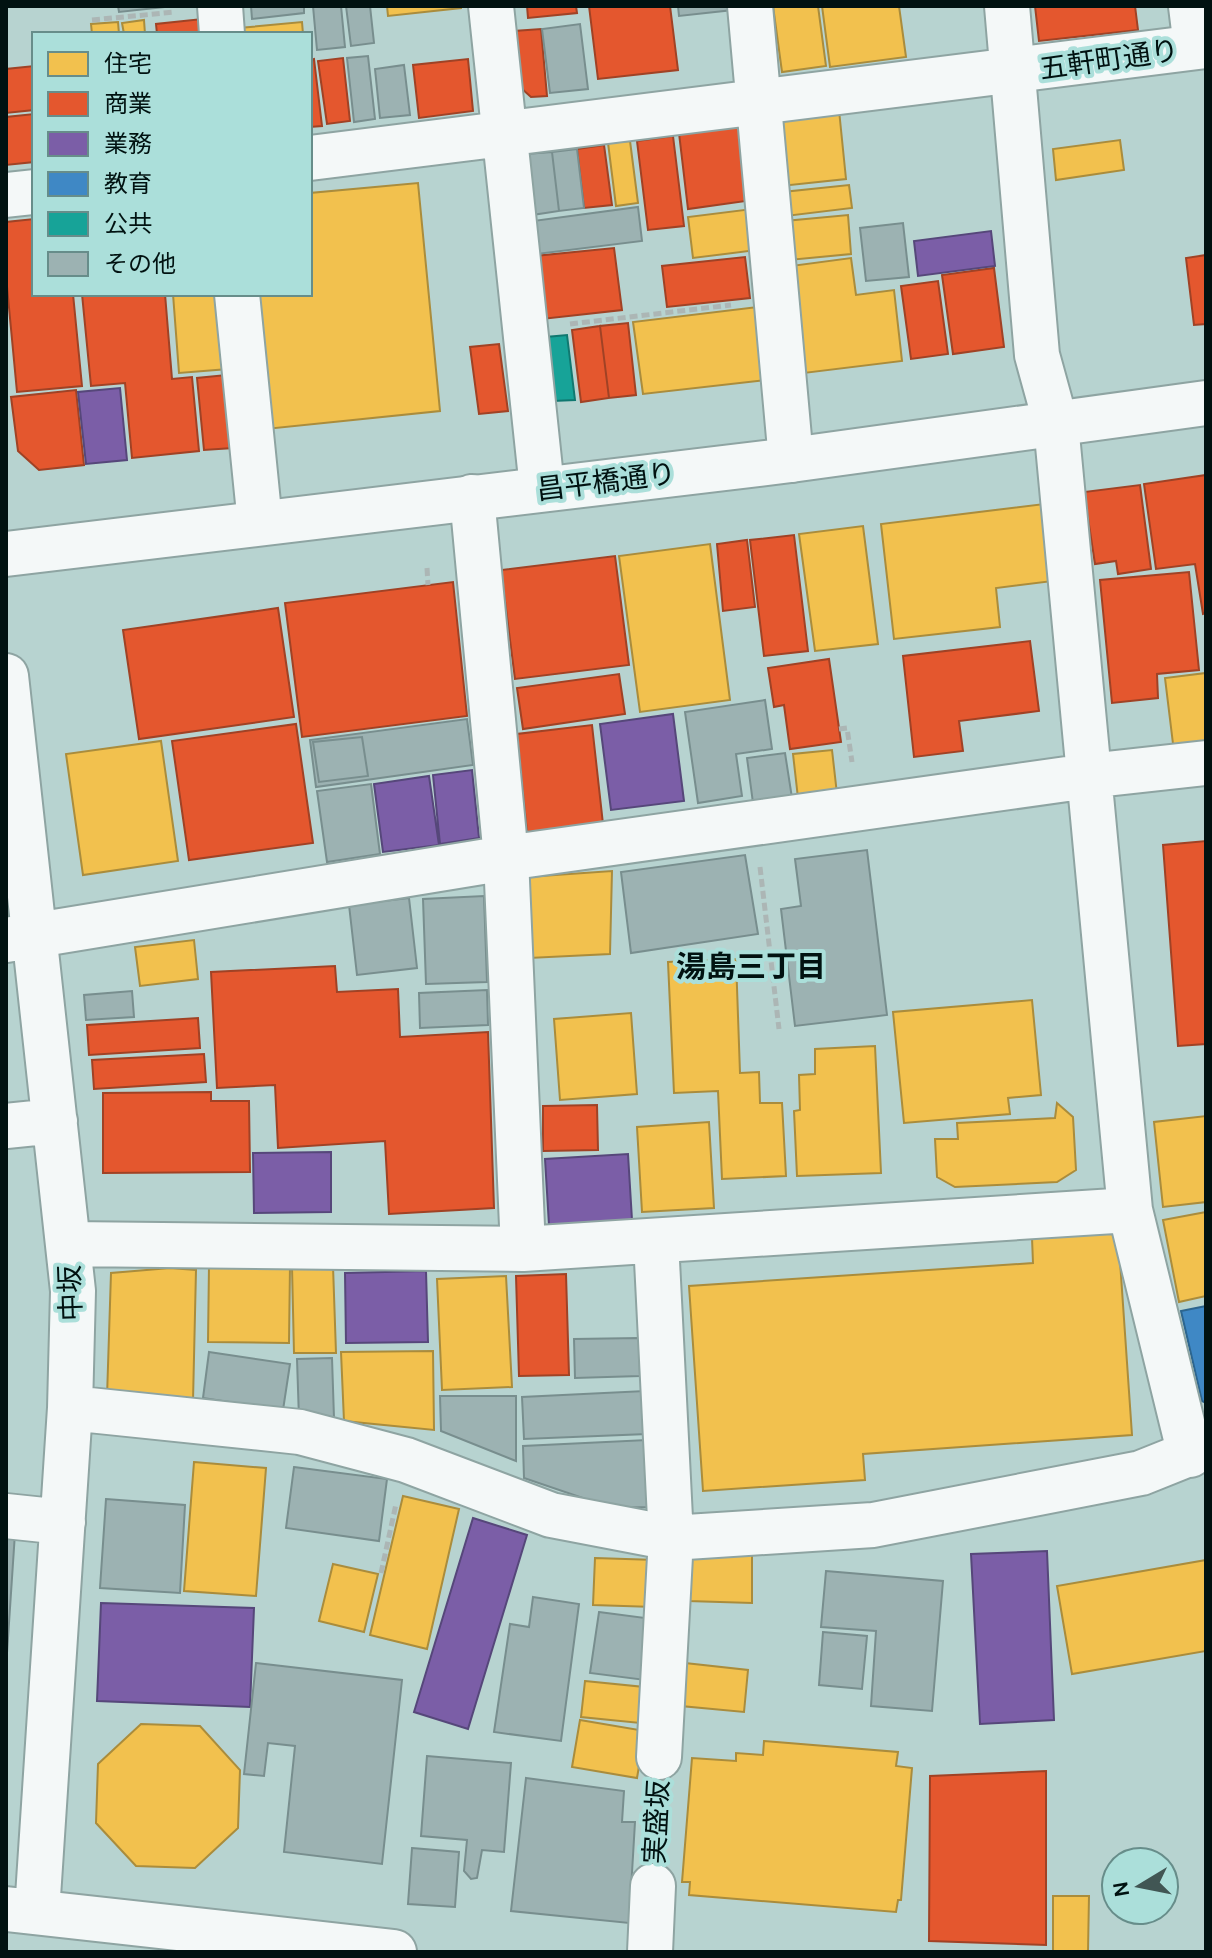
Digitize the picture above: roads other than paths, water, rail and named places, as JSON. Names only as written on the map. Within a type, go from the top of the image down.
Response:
[{"type":"street","points":[[491,6],[542,488]]},
{"type":"street","points":[[750,6],[791,460]]},
{"type":"street","points":[[70,1408],[300,1432],[406,1460],[551,1515],[671,1538],[873,1525],[1141,1473],[1198,1451],[1130,1210],[1056,424],[1037,355],[1007,6]]},
{"type":"street","name":"五軒町通り","points":[[312,158],[1013,72],[1198,33]]},
{"type":"street","points":[[6,195],[32,192]]},
{"type":"street","points":[[237,296],[260,523]]},
{"type":"street","name":"昌平橋通り","points":[[6,554],[791,460],[1206,403]]},
{"type":"street","points":[[472,497],[506,858],[523,1249]]},
{"type":"street","name":"中坂","points":[[6,676],[20,937],[55,1121],[73,1291],[63,1522],[21,1911]]},
{"type":"street","points":[[20,937],[506,858],[1088,776],[1206,763]]},
{"type":"street","points":[[6,1126],[55,1121]]},
{"type":"street","points":[[68,1244],[523,1249],[1130,1210]]},
{"type":"street","points":[[656,1241],[671,1538],[659,1757]]},
{"type":"street","points":[[6,1516],[63,1522]]},
{"type":"street","points":[[650,1952],[653,1886]]},
{"type":"street","points":[[21,1911],[141,1938],[394,1952]]},
{"type":"district","name":"湯島三丁目","points":[[751,967]]}]
